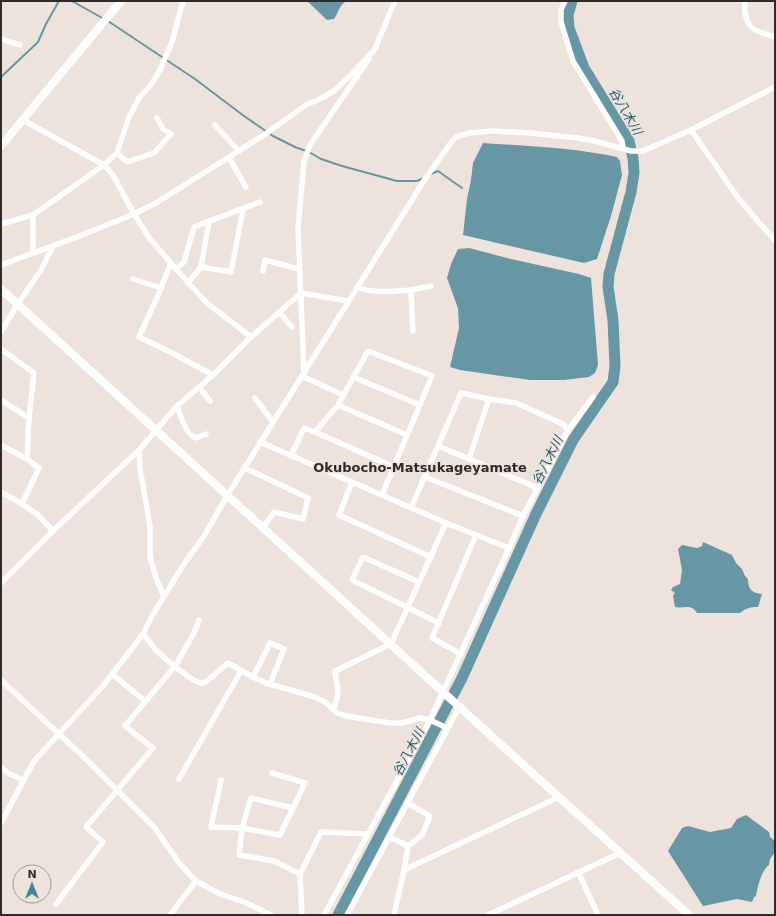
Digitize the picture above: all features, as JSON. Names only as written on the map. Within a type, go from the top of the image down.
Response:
[{"type":"street","points":[[1,146],[121,1]]},
{"type":"street","points":[[1,224],[33,215],[104,165],[117,153],[129,117],[139,98],[151,86],[160,70],[172,42],[183,1]]},
{"type":"street","points":[[303,374],[303,320],[299,269],[298,228],[304,161],[310,145],[323,124],[376,48],[395,1]]},
{"type":"street","points":[[565,1],[562,10],[561,22],[573,61],[622,141],[623,149]]},
{"type":"street","points":[[745,1],[744,11],[746,20],[751,27],[758,32],[775,37]]},
{"type":"street","points":[[1,39],[20,45]]},
{"type":"street","points":[[1,266],[33,252],[53,246],[134,214],[156,203],[229,158],[306,106],[335,90],[376,48]]},
{"type":"street","points":[[1,823],[34,761],[103,686],[143,634],[164,596],[204,536],[260,442],[348,301],[425,179],[445,149],[456,137],[477,132],[530,133],[578,138],[632,151],[643,151],[691,130],[775,87]]},
{"type":"street","points":[[117,153],[127,162],[154,153],[171,134],[163,129],[157,118]]},
{"type":"street","points":[[23,120],[104,165],[113,175],[134,214],[150,239],[188,283],[207,302],[251,337]]},
{"type":"street","points":[[215,125],[239,151]]},
{"type":"street","points":[[691,130],[735,194],[775,241]]},
{"type":"street","points":[[229,158],[246,187]]},
{"type":"street","points":[[176,269],[184,262],[194,227],[260,202]]},
{"type":"street","points":[[201,267],[231,272],[243,209]]},
{"type":"street","points":[[33,215],[33,252]]},
{"type":"street","points":[[188,283],[201,267],[209,222]]},
{"type":"street","points":[[1,332],[41,270],[53,246]]},
{"type":"street","points":[[263,271],[266,260],[299,269]]},
{"type":"street","points":[[171,263],[139,337],[213,375]]},
{"type":"street","points":[[133,279],[161,288]]},
{"type":"street","points":[[357,287],[368,291],[385,292],[411,290],[431,286]]},
{"type":"street","points":[[1,289],[689,915]]},
{"type":"street","points":[[411,290],[413,330]]},
{"type":"street","points":[[301,293],[348,301]]},
{"type":"street","points":[[1,583],[53,531],[139,450],[177,406],[213,375],[251,337],[301,293]]},
{"type":"street","points":[[279,312],[292,327]]},
{"type":"street","points":[[1,349],[34,373],[29,418],[27,458]]},
{"type":"street","points":[[316,432],[338,405],[368,351],[432,376],[382,495]]},
{"type":"street","points":[[303,374],[343,395]]},
{"type":"street","points":[[353,377],[420,405]]},
{"type":"street","points":[[199,387],[210,401]]},
{"type":"street","points":[[411,508],[461,393],[516,403],[563,424],[568,430]]},
{"type":"street","points":[[324,915],[430,720],[523,516],[568,430],[593,397]]},
{"type":"street","points":[[255,398],[273,422]]},
{"type":"street","points":[[469,459],[489,399]]},
{"type":"street","points":[[1,400],[29,418]]},
{"type":"street","points":[[338,405],[407,435]]},
{"type":"street","points":[[177,406],[186,430],[193,438],[206,434]]},
{"type":"street","points":[[291,456],[304,428],[394,467]]},
{"type":"street","points":[[260,442],[446,523],[509,548]]},
{"type":"street","points":[[1,445],[27,458],[39,468],[22,504]]},
{"type":"street","points":[[438,446],[538,488]]},
{"type":"street","points":[[139,450],[140,469],[150,526],[150,557],[156,578],[164,596]]},
{"type":"street","points":[[245,468],[308,498],[303,519],[274,512],[262,528]]},
{"type":"street","points":[[425,477],[523,516]]},
{"type":"street","points":[[352,482],[339,515],[431,556]]},
{"type":"street","points":[[1,492],[37,514],[53,531]]},
{"type":"street","points":[[334,710],[338,692],[335,671],[391,644],[446,523]]},
{"type":"street","points":[[461,654],[432,638],[476,535]]},
{"type":"street","points":[[419,582],[363,557],[352,580],[439,622]]},
{"type":"street","points":[[56,904],[103,842],[86,827],[153,748],[125,726],[175,666],[194,633],[199,620]]},
{"type":"street","points":[[143,634],[155,649],[198,683],[203,683],[208,680],[228,663],[241,671],[270,684],[315,697],[346,716],[390,723],[402,723],[420,718],[430,720],[447,728]]},
{"type":"street","points":[[253,677],[270,643],[284,649],[270,684]]},
{"type":"street","points":[[179,780],[241,671]]},
{"type":"street","points":[[112,674],[145,702]]},
{"type":"street","points":[[1,680],[59,733],[154,827],[180,864],[196,881],[220,894],[247,903],[271,915]]},
{"type":"street","points":[[347,915],[460,706]]},
{"type":"street","points":[[1,767],[8,773],[23,780]]},
{"type":"street","points":[[221,780],[211,827],[242,828],[280,835],[305,783],[272,773]]},
{"type":"street","points":[[404,870],[559,797]]},
{"type":"street","points":[[293,808],[251,798],[242,828],[239,855],[274,861],[300,874]]},
{"type":"street","points":[[394,915],[408,846],[422,835],[430,816],[407,803]]},
{"type":"street","points":[[1,807],[7,811]]},
{"type":"street","points":[[302,915],[300,874],[321,832],[368,834]]},
{"type":"street","points":[[389,837],[408,846]]},
{"type":"street","points":[[488,915],[620,853]]},
{"type":"street","points":[[578,872],[598,915]]},
{"type":"street","points":[[170,915],[196,881]]},
{"type":"water","points":[[307,1],[345,2],[334,19],[327,20]]},
{"type":"water","points":[[483,143],[567,149],[617,157],[620,161],[622,175],[597,259],[584,263],[463,235],[473,163]]},
{"type":"water","points":[[469,248],[591,278],[598,365],[595,373],[589,377],[564,380],[530,380],[460,370],[450,367],[459,328],[458,308],[447,278],[451,264],[458,249]]},
{"type":"water","points":[[703,542],[732,555],[748,579],[751,590],[762,594],[758,607],[748,608],[740,613],[697,613],[690,607],[675,607],[673,596],[675,593],[671,590],[673,587],[680,584],[682,570],[678,549],[682,545],[697,548],[702,546]]},
{"type":"water","points":[[746,815],[769,832],[770,837],[775,841],[775,852],[762,875],[756,896],[752,902],[737,899],[703,906],[668,851],[682,828],[688,826],[710,832],[731,828],[737,819]]},
{"type":"waterway","points":[[1,77],[38,42],[59,1]]},
{"type":"waterway","points":[[72,1],[104,19]]},
{"type":"waterway","name":"谷八木川","points":[[338,915],[462,678],[536,514],[573,440],[613,382],[615,366],[613,320],[608,287],[609,274],[631,192],[634,173],[633,158],[629,141],[584,68],[569,28],[568,15],[572,1]]},
{"type":"waterway","points":[[108,21],[195,79],[273,136],[295,147],[309,152],[321,159],[397,181],[417,181],[424,178]]},
{"type":"waterway","points":[[431,174],[438,171],[462,188]]},
{"type":"district","name":"Okubocho-Matsukageyamate","points":[[420,467]]}]
